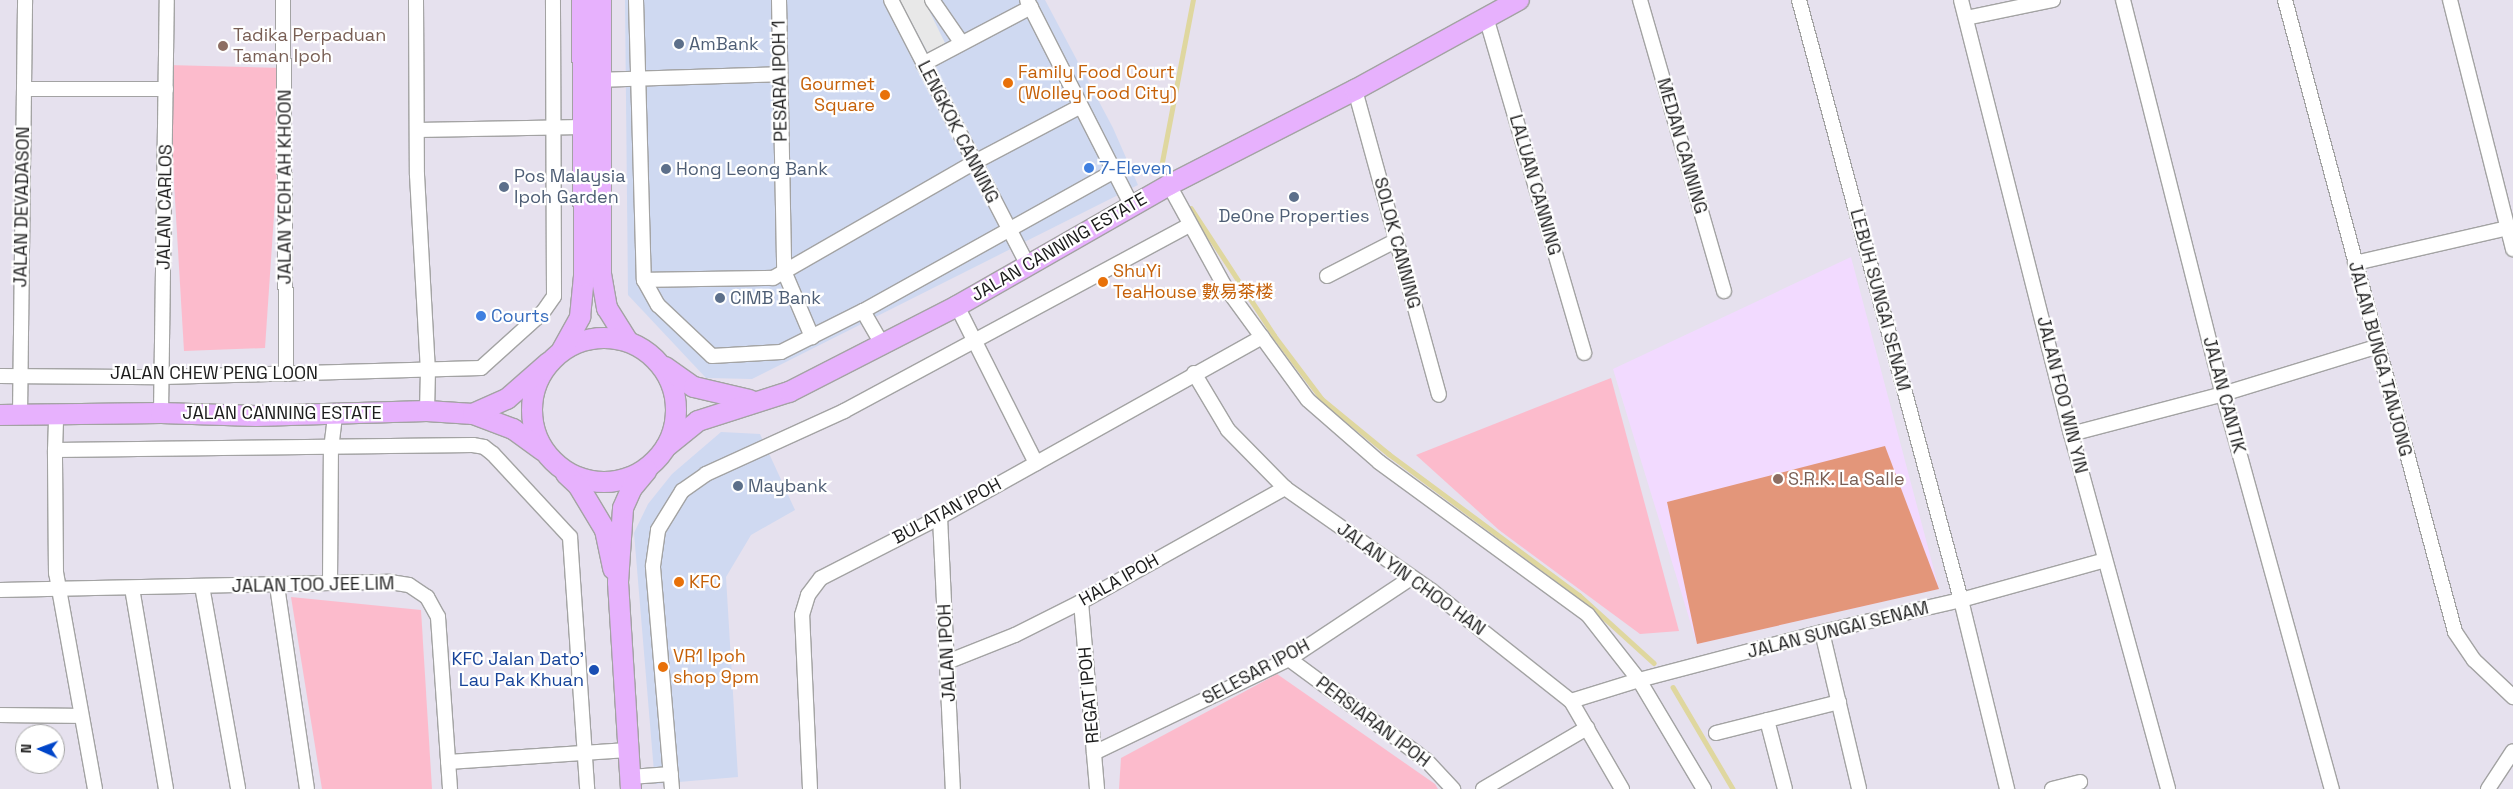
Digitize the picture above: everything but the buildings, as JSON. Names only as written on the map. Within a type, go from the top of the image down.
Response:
[{"type":"street","name":"JALAN DEVADASON","points":[[20,415],[25,0]]},
{"type":"street","name":"JALAN CARLOS","points":[[161,413],[167,0]]},
{"type":"street","name":"JALAN YEOH AH KHOON","points":[[284,0],[286,374]]},
{"type":"street","points":[[416,0],[417,175],[428,370],[427,411]]},
{"type":"street","name":"JALAN CHEW PENG LOON","points":[[0,376],[163,377],[481,368],[543,312],[554,296],[553,0]]},
{"type":"street","points":[[582,0],[581,309],[580,317],[536,384],[532,408],[535,432],[552,460],[578,485],[605,530],[618,582]]},
{"type":"street","points":[[601,0],[601,274],[607,308],[628,341]]},
{"type":"street","points":[[636,0],[644,280],[658,305],[712,356],[775,353],[863,311],[1115,171]]},
{"type":"street","name":"PESARA IPOH 1","points":[[779,0],[784,271],[812,336]]},
{"type":"street","name":"LENGKOK CANNING","points":[[891,0],[922,64],[1027,264]]},
{"type":"street","points":[[932,0],[961,42]]},
{"type":"street","name":"JALAN CANNING ESTATE","points":[[661,454],[698,421],[754,401],[789,392],[957,306],[1027,264],[1169,185],[1355,90],[1519,0]]},
{"type":"street","name":"MEDAN CANNING","points":[[1640,0],[1724,292]]},
{"type":"street","name":"LEBUH SUNGAI SENAM","points":[[1799,0],[1961,600],[2007,789]]},
{"type":"street","name":"JALAN FOO WIN YIN","points":[[1961,0],[2071,434],[2168,789]]},
{"type":"street","points":[[1966,18],[2053,0]]},
{"type":"street","name":"JALAN CANTIK","points":[[2123,0],[2224,394],[2332,789]]},
{"type":"street","name":"JALAN BUNGA TANJONG","points":[[2285,0],[2376,347],[2455,632],[2474,660],[2513,697]]},
{"type":"street","points":[[2450,0],[2513,249]]},
{"type":"street","points":[[922,64],[1029,4],[1079,107],[1115,171],[1132,206]]},
{"type":"street","name":"LALUAN CANNING","points":[[1486,17],[1584,353]]},
{"type":"street","points":[[582,127],[587,88],[594,80],[780,74]]},
{"type":"street","points":[[24,89],[166,89]]},
{"type":"street","name":"SOLOK CANNING","points":[[1355,90],[1439,396]]},
{"type":"street","points":[[644,280],[763,279],[784,271],[973,163],[1079,107]]},
{"type":"street","points":[[417,130],[582,127]]},
{"type":"street","points":[[1169,185],[1189,225],[1224,285],[1308,400],[1379,462],[1588,615],[1638,680],[1704,789]]},
{"type":"street","points":[[672,789],[653,566],[658,530],[674,501],[706,474],[844,411],[1189,225]]},
{"type":"street","points":[[2355,263],[2508,228]]},
{"type":"street","points":[[1327,276],[1395,241]]},
{"type":"street","points":[[957,306],[976,340],[1036,463]]},
{"type":"street","points":[[863,311],[882,344]]},
{"type":"street","points":[[555,357],[583,340],[606,337],[628,341],[646,350],[660,364],[671,383],[676,404],[674,426],[661,454],[632,488],[623,508],[618,582],[631,783],[671,774]]},
{"type":"street","name":"BULATAN IPOH","points":[[810,789],[802,621],[808,595],[831,572],[940,517],[1194,373],[1262,337]]},
{"type":"street","points":[[2071,434],[2224,394],[2376,347]]},
{"type":"street","name":"JALAN CANNING ESTATE","points":[[0,415],[161,413],[256,416],[427,411],[473,414],[508,399],[555,357]]},
{"type":"street","name":"JALAN CANNING ESTATE","points":[[660,364],[694,387],[728,398],[754,401]]},
{"type":"street","name":"JALAN YIN CHOO HAN","points":[[1194,373],[1228,430],[1285,488],[1411,578],[1571,701],[1622,789]]},
{"type":"street","points":[[56,414],[56,573],[95,789]]},
{"type":"street","points":[[330,583],[330,449],[335,414]]},
{"type":"street","points":[[473,414],[513,429],[577,477],[598,482],[618,481],[638,474],[661,454]]},
{"type":"street","points":[[55,450],[484,447],[565,529],[572,546],[587,789]]},
{"type":"street","name":"HALA IPOH","points":[[947,662],[1015,635],[1081,602],[1285,488]]},
{"type":"street","name":"JALAN IPOH","points":[[940,517],[953,789]]},
{"type":"street","name":"JALAN SUNGAI SENAM","points":[[1571,701],[1638,680],[1822,632],[1961,600],[2105,560]]},
{"type":"street","name":"SELESAR IPOH","points":[[1094,753],[1289,659],[1411,578]]},
{"type":"street","name":"JALAN TOO JEE LIM","points":[[0,590],[278,586],[402,582],[419,590],[434,606],[439,628],[450,789]]},
{"type":"street","points":[[202,586],[238,789]]},
{"type":"street","points":[[278,586],[307,789]]},
{"type":"street","points":[[132,588],[166,789]]},
{"type":"street","name":"REGAT IPOH","points":[[1081,602],[1097,789]]},
{"type":"street","points":[[1822,632],[1860,789]]},
{"type":"street","name":"PERSIARAN IPOH","points":[[1289,659],[1426,760],[1453,789]]},
{"type":"street","points":[[1716,733],[1839,702]]},
{"type":"street","points":[[0,716],[82,716]]},
{"type":"street","points":[[1767,720],[1784,789]]},
{"type":"street","points":[[1483,789],[1587,728]]},
{"type":"street","points":[[448,762],[628,750]]},
{"type":"street","points":[[2488,789],[2513,751]]},
{"type":"street","points":[[2052,789],[2080,782]]},
{"type":"shaded area","points":[[625,0],[1045,0],[1113,128],[1138,185],[752,379],[706,378],[628,295]]},
{"type":"shaded area","points":[[900,0],[924,0],[945,43],[928,53]]},
{"type":"shaded area","points":[[167,65],[284,68],[265,348],[184,351]]},
{"type":"shaded area","name":"S.R.K. La Salle","points":[[1851,257],[1939,589],[1697,644],[1613,369]]},
{"type":"shaded area","points":[[1611,378],[1679,631],[1640,634],[1499,530],[1416,455]]},
{"type":"shaded area","points":[[721,432],[760,434],[795,510],[751,535],[726,577],[738,777],[655,784],[634,533],[648,504],[672,474]]},
{"type":"shaded area","points":[[1885,446],[1939,589],[1697,644],[1667,502]]},
{"type":"shaded area","points":[[291,597],[421,610],[432,789],[322,789]]},
{"type":"shaded area","points":[[1277,674],[1435,784],[1438,789],[1119,789],[1121,758]]},
{"type":"waterway","points":[[1162,162],[1193,0]]},
{"type":"waterway","points":[[1191,208],[1274,335],[1322,399],[1389,454],[1579,595],[1654,663]]},
{"type":"waterway","points":[[1673,687],[1733,789]]},
{"type":"place","name":"AmBank","points":[[679,44]]},
{"type":"place","name":"Tadika Perpaduan Taman Ipoh","points":[[223,46]]},
{"type":"place","name":"Family Food Court (Wolley Food City)","points":[[1008,83]]},
{"type":"place","name":"Gourmet Square","points":[[885,95]]},
{"type":"place","name":"7-Eleven","points":[[1089,168]]},
{"type":"place","name":"Hong Leong Bank","points":[[666,169]]},
{"type":"place","name":"Pos Malaysia Ipoh Garden","points":[[504,187]]},
{"type":"place","name":"DeOne Properties","points":[[1294,197]]},
{"type":"place","name":"ShuYi TeaHouse 數易茶楼","points":[[1103,282]]},
{"type":"place","name":"CIMB Bank","points":[[720,298]]},
{"type":"place","name":"Courts","points":[[481,316]]},
{"type":"place","name":"S.R.K. La Salle","points":[[1778,479]]},
{"type":"place","name":"Maybank","points":[[738,486]]},
{"type":"place","name":"KFC","points":[[679,582]]},
{"type":"place","name":"VR1 Ipoh shop 9pm","points":[[663,667]]},
{"type":"place","name":"KFC Jalan Dato' Lau Pak Khuan","points":[[594,670]]}]
